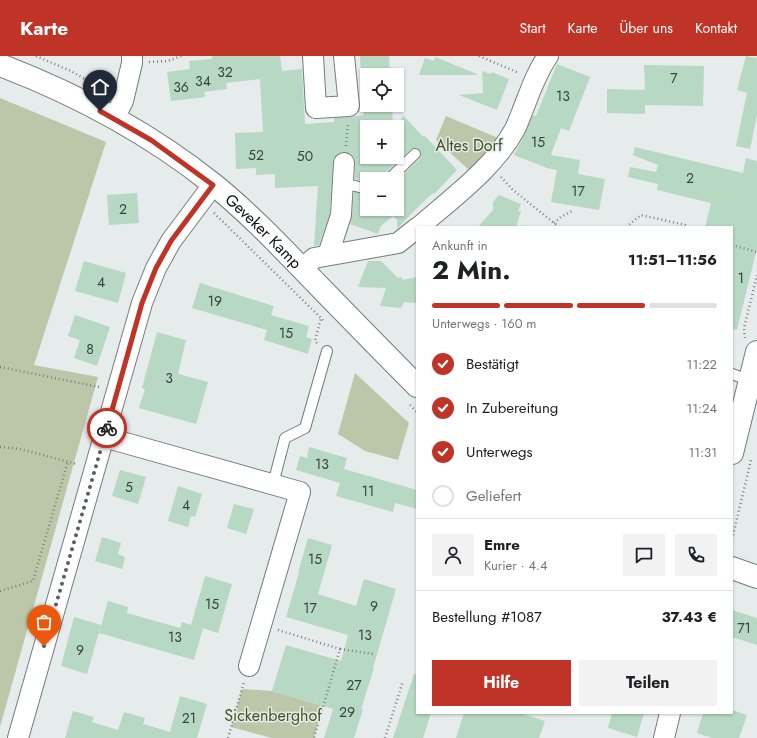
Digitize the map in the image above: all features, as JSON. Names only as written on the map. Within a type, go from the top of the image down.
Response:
[{"type":"street","points":[[313,56],[316,108],[348,106],[344,56]]},
{"type":"street","points":[[420,226],[490,164],[516,128],[540,67],[548,56]]},
{"type":"street","points":[[114,118],[123,101],[132,60]]},
{"type":"street","name":"Geveker Kamp","points":[[0,65],[48,85],[114,118],[151,140],[207,192],[245,213],[303,269],[411,393]]},
{"type":"street","points":[[328,255],[341,215],[344,163]]},
{"type":"street","points":[[18,738],[142,303],[156,268],[171,241],[207,192]]},
{"type":"street","points":[[303,269],[314,258],[398,244],[416,230]]},
{"type":"street","points":[[742,455],[741,378],[750,349]]},
{"type":"street","points":[[104,437],[300,492],[249,666]]},
{"type":"street","points":[[733,568],[757,577]]},
{"type":"street","points":[[664,738],[670,714]]},
{"type":"lane","points":[[396,172],[415,154]]},
{"type":"lane","points":[[344,183],[360,187]]},
{"type":"lane","points":[[273,484],[285,438],[305,428],[327,351]]},
{"type":"path","points":[[132,60],[168,61],[181,56]]},
{"type":"path","points":[[479,56],[535,79]]},
{"type":"path","points":[[344,163],[349,117],[348,106]]},
{"type":"path","points":[[490,164],[512,190],[558,226]]},
{"type":"path","points":[[207,192],[279,276],[326,323]]},
{"type":"path","points":[[554,223],[561,217],[574,210]]},
{"type":"path","points":[[627,226],[641,215],[686,226]]},
{"type":"path","points":[[733,245],[757,252]]},
{"type":"path","points":[[750,349],[745,338],[744,328],[757,274]]},
{"type":"path","points":[[321,318],[315,341],[327,351]]},
{"type":"path","points":[[0,368],[117,391]]},
{"type":"path","points":[[411,393],[416,409]]},
{"type":"path","points":[[0,447],[20,449],[95,469]]},
{"type":"path","points":[[733,532],[742,455]]},
{"type":"path","points":[[0,591],[33,581],[68,461]]},
{"type":"path","points":[[262,625],[340,649],[373,654]]},
{"type":"path","points":[[314,738],[340,649]]},
{"type":"path","points":[[228,738],[249,666]]},
{"type":"path","points":[[385,738],[403,681]]},
{"type":"green space","points":[[0,98],[106,142],[34,365],[98,377],[0,727]]},
{"type":"green space","name":"Altes Dorf","points":[[446,116],[498,138],[485,155],[469,170],[436,140]]},
{"type":"green space","points":[[355,373],[409,423],[398,460],[365,451],[338,434]]},
{"type":"green space","name":"Sickenberghof","points":[[242,689],[272,691],[323,706],[314,738],[272,738],[231,727]]},
{"type":"building","points":[[212,56],[280,56],[282,71],[302,69],[305,124],[334,122],[334,118],[364,115],[364,112],[392,112],[393,120],[360,120],[360,164],[395,164],[386,172],[360,172],[360,180],[355,179],[355,163],[351,154],[345,152],[339,153],[334,157],[330,213],[319,245],[314,246],[318,186],[275,188],[275,174],[256,175],[256,168],[236,169],[235,133],[263,132],[260,79],[226,83],[227,89],[204,92],[205,97],[171,101],[167,72],[190,69],[189,61],[212,59]]},
{"type":"building","points":[[360,56],[389,56],[390,68],[361,68]]},
{"type":"building","points":[[746,56],[757,58],[757,115],[750,149],[736,146],[747,93],[737,90]]},
{"type":"building","points":[[435,57],[477,75],[419,75],[425,58],[434,61]]},
{"type":"building","points":[[557,64],[590,77],[569,131],[561,128],[551,155],[580,160],[578,174],[605,179],[599,210],[551,202],[557,170],[547,168],[514,155],[533,115],[536,116]]},
{"type":"building","points":[[644,65],[704,66],[703,106],[645,105],[645,114],[607,113],[607,89],[645,90]]},
{"type":"building","points":[[482,71],[491,74],[492,72],[509,79],[497,110],[459,95],[483,93]]},
{"type":"building","points":[[403,115],[457,170],[397,229],[397,220],[393,216],[404,216],[404,174],[420,159],[421,152],[417,148],[411,149],[404,155],[404,120],[401,120]]},
{"type":"building","points":[[635,147],[743,173],[746,158],[757,161],[757,248],[737,330],[733,329],[733,226],[705,226],[711,203],[657,190],[658,184],[628,177],[630,167],[656,172],[658,165],[633,155]]},
{"type":"building","points":[[354,192],[360,193],[360,216],[393,216],[381,226],[378,234],[350,224]]},
{"type":"building","points":[[137,193],[139,223],[109,225],[107,195]]},
{"type":"building","points":[[499,195],[521,204],[518,211],[521,211],[516,226],[479,226],[493,210],[493,202]]},
{"type":"building","points":[[84,261],[126,273],[118,303],[75,291]]},
{"type":"building","points":[[368,261],[381,261],[398,278],[401,277],[403,280],[416,277],[416,303],[404,302],[401,308],[380,306],[386,288],[358,287]]},
{"type":"building","points":[[200,283],[274,306],[271,315],[309,326],[306,337],[312,339],[308,354],[264,340],[267,330],[192,308]]},
{"type":"building","points":[[75,315],[110,327],[97,366],[74,358],[80,340],[68,336]]},
{"type":"building","points":[[157,332],[186,340],[178,374],[208,382],[196,424],[139,408],[145,389],[142,388]]},
{"type":"building","points":[[309,447],[347,458],[344,469],[416,490],[416,509],[395,503],[393,512],[336,496],[340,483],[296,470],[300,456],[307,458]]},
{"type":"building","points":[[120,470],[146,477],[138,504],[112,496]]},
{"type":"building","points":[[178,486],[202,494],[195,517],[191,516],[188,527],[168,521]]},
{"type":"building","points":[[234,504],[254,509],[246,534],[227,528]]},
{"type":"building","points":[[102,537],[121,543],[118,554],[125,557],[122,569],[95,561]]},
{"type":"building","points":[[308,538],[332,545],[318,594],[356,606],[364,579],[396,589],[354,738],[324,738],[333,709],[272,691],[286,645],[341,661],[348,635],[286,617]]},
{"type":"building","points":[[205,576],[232,584],[218,633],[203,628],[194,660],[99,633],[108,601],[128,607],[127,613],[180,628],[182,622],[191,625]]},
{"type":"building","points":[[733,610],[757,618],[757,645],[733,637]]},
{"type":"building","points":[[74,617],[101,625],[87,674],[61,666]]},
{"type":"building","points":[[414,674],[416,674],[416,714],[431,714],[423,738],[393,738]]},
{"type":"building","points":[[180,696],[207,704],[197,738],[65,738],[73,711],[94,717],[92,722],[118,730],[124,712],[145,718],[143,724],[170,732]]},
{"type":"building","points":[[733,710],[747,715],[739,738],[712,738],[697,733],[703,714],[733,714]]},
{"type":"building","points":[[464,714],[523,714],[545,721],[539,738],[456,738]]},
{"type":"building","points":[[612,714],[644,714],[637,737],[608,728]]},
{"type":"way so far","points":[[44,646],[107,428]]},
{"type":"route","points":[[100,111],[151,140],[213,185],[171,241],[156,268],[142,303],[107,428]]}]
